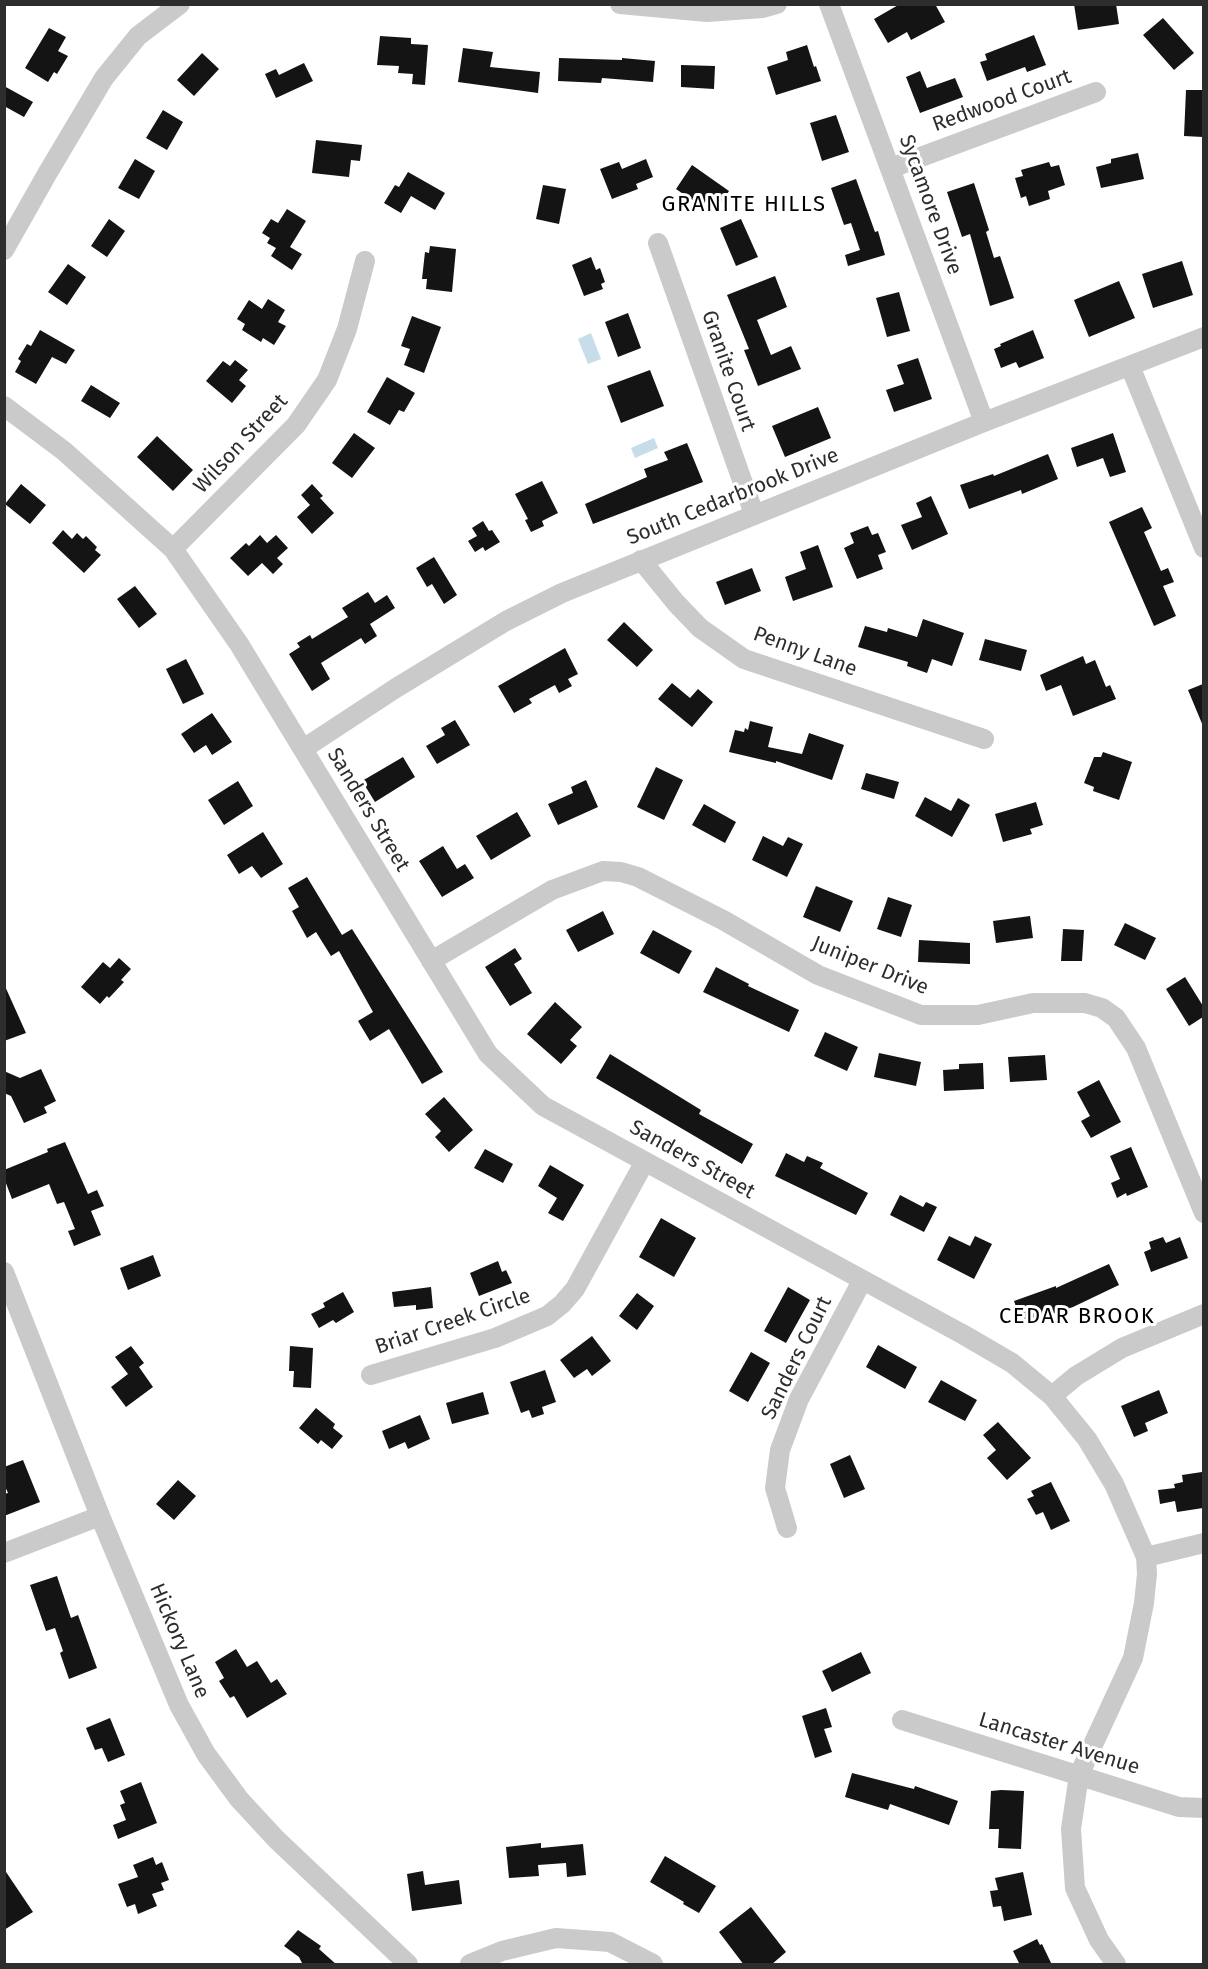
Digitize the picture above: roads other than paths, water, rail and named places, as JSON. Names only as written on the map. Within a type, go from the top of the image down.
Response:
[{"type":"street","points":[[4,250],[104,78],[138,36],[180,4]]},
{"type":"street","points":[[620,4],[707,12],[763,8],[777,4]]},
{"type":"street","name":"Sycamore Drive","points":[[829,4],[984,422]]},
{"type":"street","name":"Redwood Court","points":[[891,168],[1096,92]]},
{"type":"street","name":"Granite Court","points":[[658,243],[754,514]]},
{"type":"street","name":"Wilson Street","points":[[173,549],[296,425],[327,380],[346,329],[365,261]]},
{"type":"street","name":"South Cedarbrook Drive","points":[[303,749],[396,688],[506,621],[562,593],[984,422],[1203,337]]},
{"type":"street","points":[[1131,366],[1203,548]]},
{"type":"street","name":"Sanders Street","points":[[4,406],[64,451],[173,549],[239,644],[488,1054],[535,1099],[543,1106],[644,1162],[1012,1363],[1052,1396],[1087,1439],[1114,1484],[1146,1557],[1147,1574],[1144,1603],[1133,1658],[1079,1775],[1071,1829],[1075,1888],[1099,1940],[1116,1965]]},
{"type":"street","name":"Penny Lane","points":[[641,560],[700,628],[744,659],[984,739]]},
{"type":"street","name":"Juniper Drive","points":[[431,961],[552,890],[603,871],[621,872],[638,877],[723,920],[818,975],[921,1014],[978,1015],[1033,1003],[1085,1003],[1102,1008],[1116,1018],[1136,1048],[1203,1213]]},
{"type":"street","name":"Briar Creek Circle","points":[[371,1376],[495,1338],[547,1316],[575,1289],[644,1162]]},
{"type":"street","name":"Hickory Lane","points":[[4,1272],[100,1516],[179,1705],[206,1754],[239,1799],[276,1839],[408,1965]]},
{"type":"street","name":"Sanders Court","points":[[788,1528],[775,1488],[780,1450],[799,1399],[862,1281]]},
{"type":"street","points":[[1052,1396],[1076,1376],[1122,1348],[1203,1314]]},
{"type":"street","points":[[4,1553],[100,1516]]},
{"type":"street","points":[[1146,1557],[1203,1544]]},
{"type":"street","name":"Lancaster Avenue","points":[[902,1720],[1179,1807],[1203,1808]]},
{"type":"street","points":[[470,1965],[502,1950],[556,1938],[610,1942],[653,1965]]},
{"type":"water","points":[[591,333],[601,359],[588,364],[578,339]]},
{"type":"water","points":[[654,438],[658,448],[635,458],[631,448]]},
{"type":"district","name":"GRANITE HILLS","points":[[744,205]]},
{"type":"district","name":"CEDAR BROOK","points":[[1077,1317]]}]
